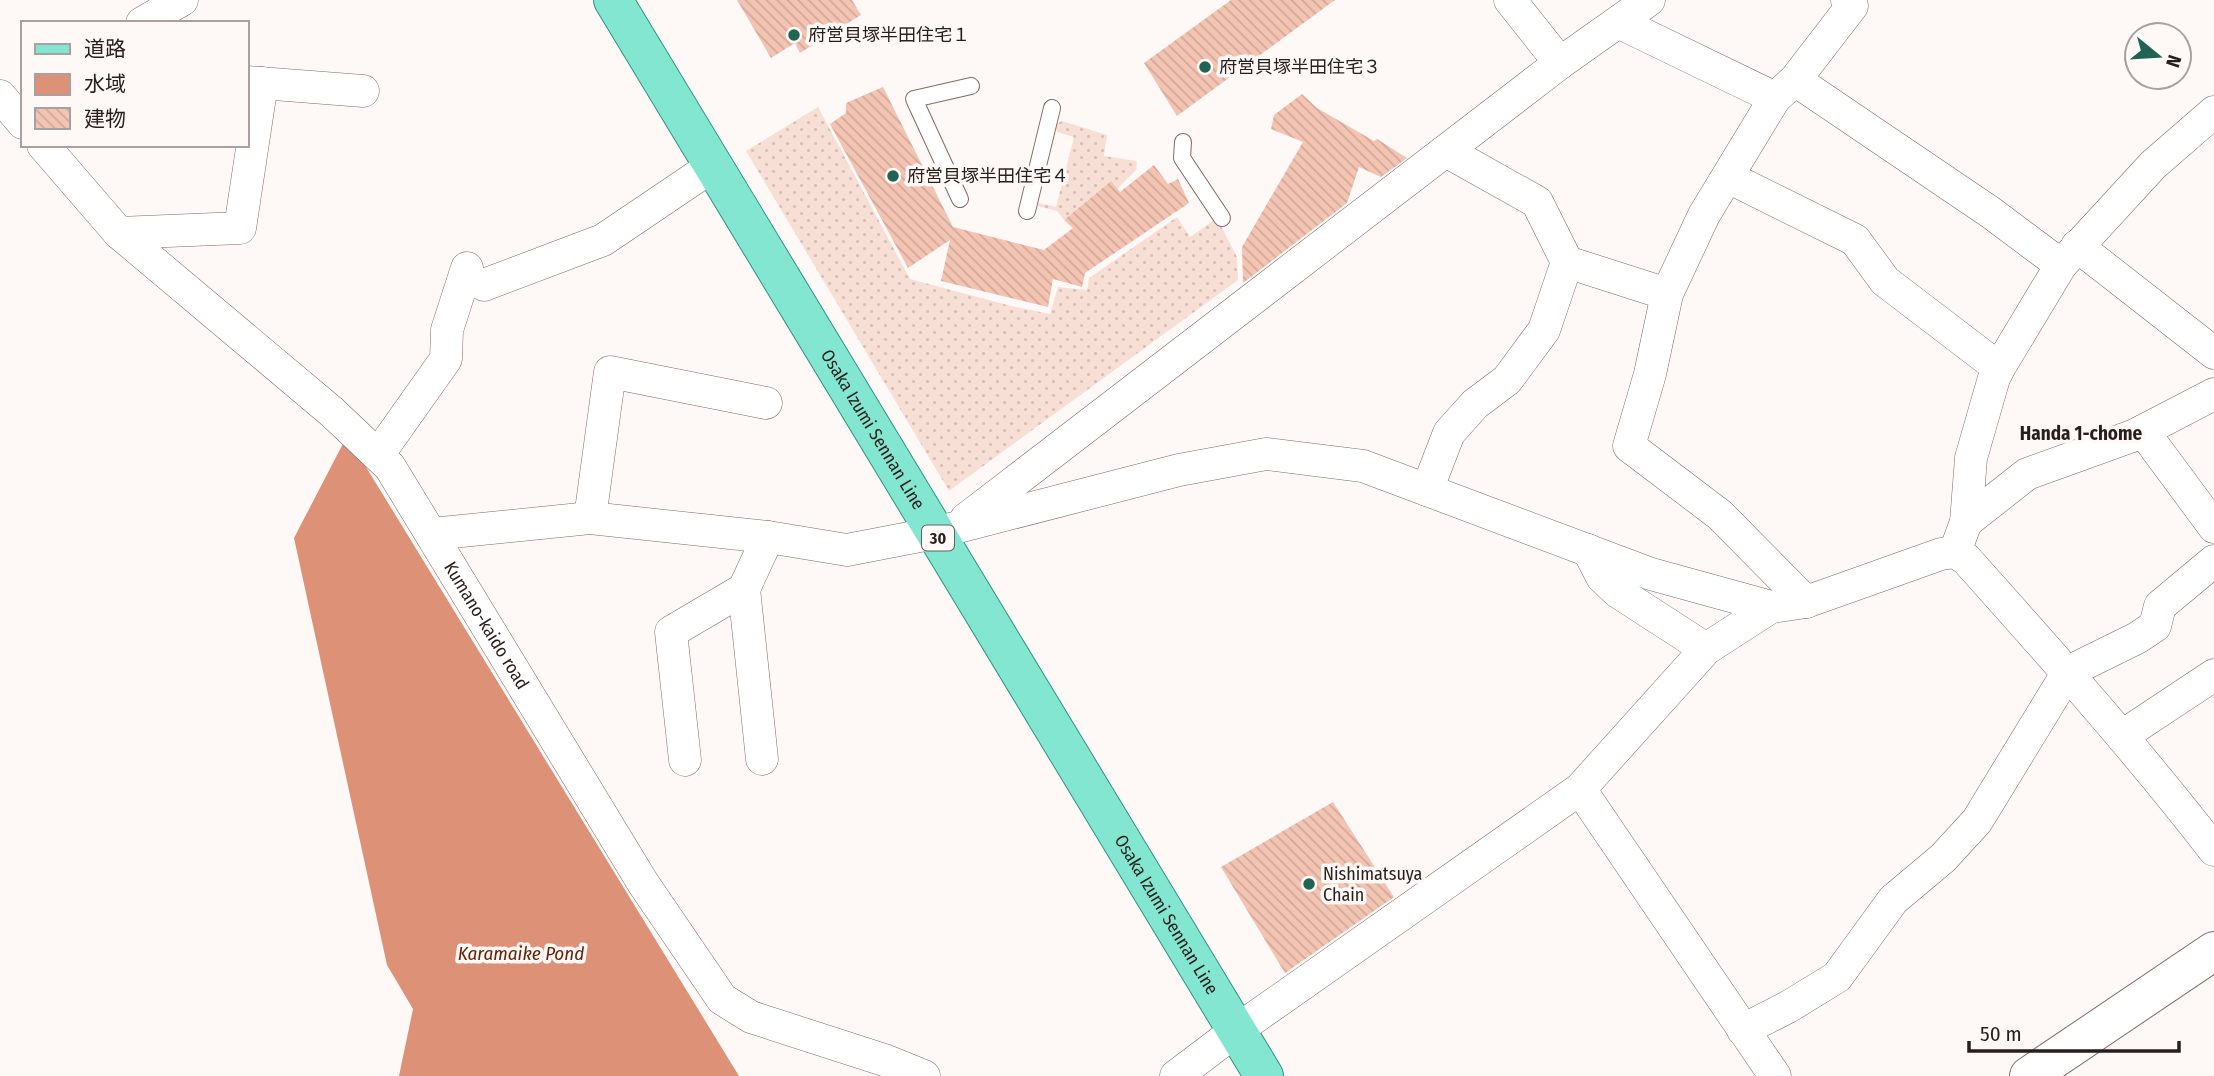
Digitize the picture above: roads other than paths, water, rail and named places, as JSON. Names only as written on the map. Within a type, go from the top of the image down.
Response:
[{"type":"main road","name":"Osaka Izumi Sennan Line","points":[[613,0],[946,530],[1264,1076]]},
{"type":"main road","points":[[2029,1076],[2214,951]]},
{"type":"street","points":[[1510,0],[1560,64]]},
{"type":"street","points":[[946,530],[1560,64],[1649,0]]},
{"type":"street","points":[[1806,602],[1720,515],[1629,446],[1650,374],[1667,293],[1704,215],[1785,89],[1852,6],[1847,0]]},
{"type":"street","points":[[1620,23],[1785,89],[1990,212],[2069,255],[2214,353]]},
{"type":"street","points":[[248,145],[254,82],[363,90]]},
{"type":"street","points":[[8,94],[21,119]]},
{"type":"street","points":[[1955,552],[1966,522],[1971,458],[1994,377],[1999,368],[2069,255],[2153,165],[2214,112]]},
{"type":"street","name":"Kumano-kaido road","points":[[45,147],[119,233],[332,412],[390,467],[643,883],[722,999],[751,1017],[887,1061],[924,1076]]},
{"type":"street","points":[[119,233],[240,228],[248,147]]},
{"type":"street","points":[[1427,490],[1449,433],[1475,404],[1507,380],[1544,330],[1567,262],[1537,202],[1446,151]]},
{"type":"street","points":[[378,455],[446,359],[447,330],[476,277],[603,240],[714,164]]},
{"type":"street","points":[[1728,177],[1855,240],[1885,281],[1999,368]]},
{"type":"street","points":[[1567,262],[1667,293]]},
{"type":"street","points":[[590,518],[610,372],[766,402]]},
{"type":"street","points":[[1966,522],[2027,474],[2143,431],[2214,394]]},
{"type":"street","points":[[2143,431],[2214,527]]},
{"type":"street","points":[[432,534],[590,518],[768,537],[846,550],[946,530],[1179,470],[1266,454],[1363,466],[1651,575],[1771,607],[1806,602],[1941,554],[1955,552],[1966,559],[2068,672],[2214,850]]},
{"type":"street","points":[[762,760],[744,589],[768,537]]},
{"type":"street","points":[[1588,550],[1602,577],[1618,592],[1706,649]]},
{"type":"street","points":[[1743,1030],[1837,977],[1892,900],[1943,858],[1977,821],[2068,672],[2137,638],[2155,626],[2160,606],[2214,561]]},
{"type":"street","points":[[685,760],[671,632],[744,589]]},
{"type":"street","points":[[1176,1076],[1237,1030],[1580,789],[1706,649],[1771,607]]},
{"type":"street","points":[[2122,736],[2214,676]]},
{"type":"street","points":[[1580,789],[1775,1076]]},
{"type":"lane","points":[[960,198],[914,99],[971,86]]},
{"type":"lane","points":[[1027,211],[1052,108]]},
{"type":"lane","points":[[1183,142],[1182,158],[1222,218]]},
{"type":"water","name":"Karamaike Pond","points":[[347,436],[739,1076],[399,1076],[413,1009],[387,965],[294,538]]},
{"type":"place","name":"府営貝塚半田住宅１","points":[[794,35]]},
{"type":"place","name":"府営貝塚半田住宅３","points":[[1205,67]]},
{"type":"place","name":"府営貝塚半田住宅４","points":[[893,176]]},
{"type":"place","name":"Nishimatsuya Chain","points":[[1309,884]]},
{"type":"district","name":"Handa 1-chome","points":[[2081,433]]}]
